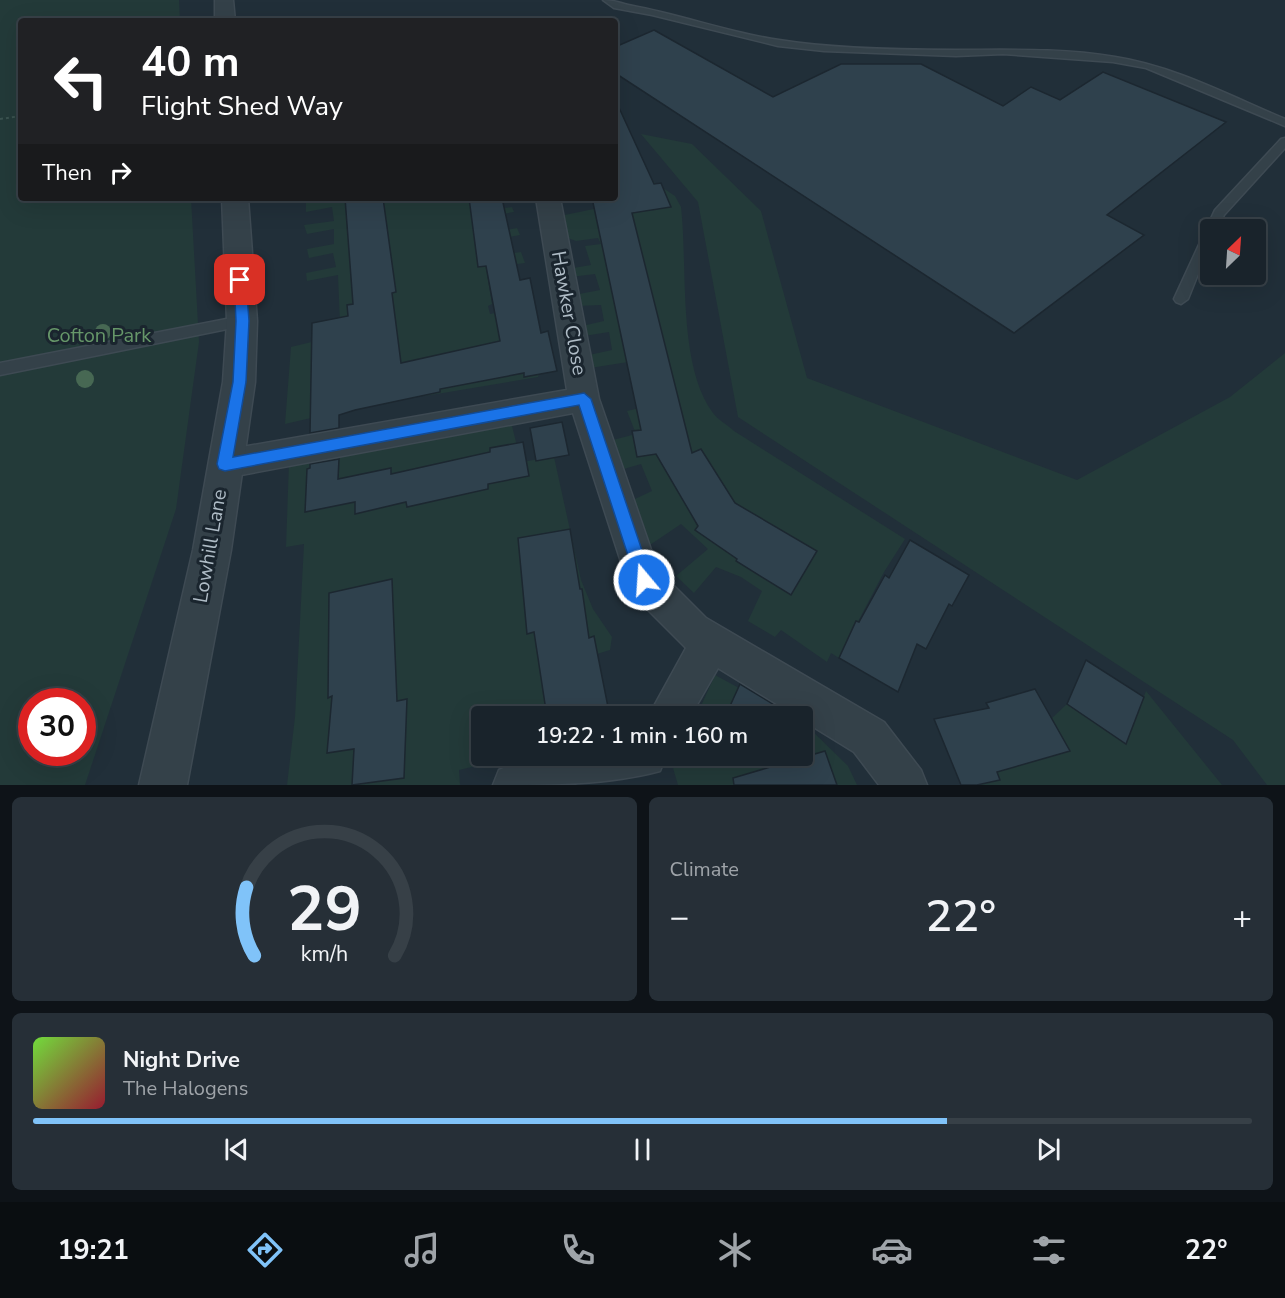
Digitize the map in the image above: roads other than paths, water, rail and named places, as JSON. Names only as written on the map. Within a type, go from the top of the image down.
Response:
[{"type":"street","points":[[224,0],[225,18]]},
{"type":"street","name":"Lowhill Lane","points":[[163,785],[212,550],[239,382],[242,321],[235,201]]},
{"type":"street","name":"Hawker Close","points":[[549,201],[584,399],[644,580],[693,631],[869,737],[906,785]]},
{"type":"street","points":[[225,464],[584,399]]},
{"type":"street","points":[[674,706],[711,642]]},
{"type":"street","points":[[514,785],[600,766]]},
{"type":"lane","points":[[607,0],[617,6],[652,12],[778,43],[824,48],[956,53],[1012,52],[1113,59],[1149,66],[1285,123]]},
{"type":"lane","points":[[1216,219],[1219,213],[1285,141]]},
{"type":"lane","points":[[1181,299],[1200,255]]},
{"type":"lane","points":[[0,369],[242,321]]},
{"type":"park label","name":"Cofton Park","points":[[99,335]]}]
